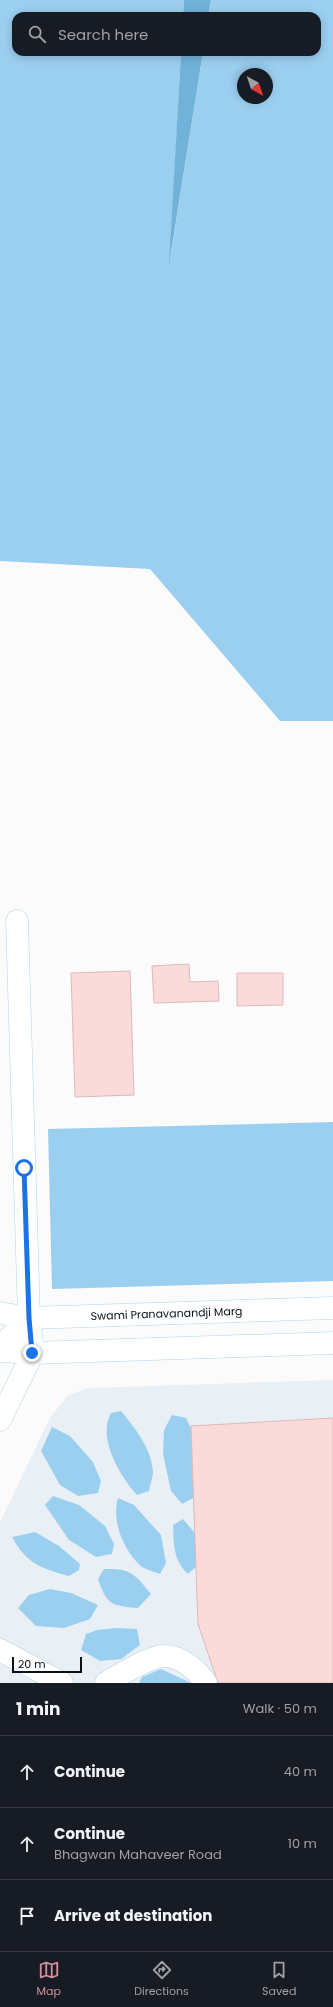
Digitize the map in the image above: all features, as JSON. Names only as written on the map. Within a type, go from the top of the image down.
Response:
[{"type":"street","points":[[0,1420],[32,1353],[29,1318],[17,921]]},
{"type":"street","name":"Swami Pranavanandji Marg","points":[[0,1313],[29,1318],[333,1308]]},
{"type":"street","points":[[0,1347],[29,1318]]},
{"type":"street","points":[[0,1351],[32,1353],[333,1343]]},
{"type":"street","points":[[0,1650],[62,1683]]},
{"type":"street","points":[[106,1683],[130,1668],[162,1656],[181,1660],[199,1673],[206,1683]]},
{"type":"shaded area","points":[[0,0],[184,0],[183,12],[12,12],[12,56],[181,56],[170,260],[202,56],[321,56],[321,12],[209,12],[211,0],[333,0],[333,721],[280,721],[150,569],[0,561]]},
{"type":"shaded area","points":[[184,0],[211,0],[209,12],[183,12]]},
{"type":"shaded area","points":[[181,56],[202,56],[169,265]]},
{"type":"shaded area","points":[[333,1122],[333,1281],[52,1289],[48,1129]]},
{"type":"shaded area","points":[[333,1380],[333,1683],[0,1683],[0,1522],[50,1418],[67,1396],[88,1388]]},
{"type":"shaded area","points":[[121,1411],[142,1439],[150,1455],[152,1463],[153,1474],[149,1491],[137,1495],[124,1478],[112,1456],[109,1445],[107,1423],[111,1413]]},
{"type":"shaded area","points":[[172,1415],[186,1418],[196,1439],[198,1460],[193,1498],[182,1504],[171,1491],[163,1454],[164,1430]]},
{"type":"shaded area","points":[[52,1427],[70,1436],[93,1462],[101,1481],[98,1493],[78,1496],[60,1485],[41,1451]]},
{"type":"shaded area","points":[[53,1496],[79,1505],[105,1526],[114,1544],[112,1554],[96,1557],[69,1540],[45,1505]]},
{"type":"shaded area","points":[[118,1498],[134,1505],[161,1535],[166,1563],[160,1574],[142,1567],[125,1545],[116,1516]]},
{"type":"shaded area","points":[[183,1519],[200,1539],[201,1562],[188,1574],[179,1563],[174,1546],[173,1525]]},
{"type":"shaded area","points":[[35,1532],[59,1546],[80,1564],[79,1570],[69,1576],[42,1567],[29,1559],[12,1537]]},
{"type":"shaded area","points":[[104,1569],[127,1571],[136,1577],[151,1594],[138,1608],[116,1605],[107,1599],[98,1579]]},
{"type":"shaded area","points":[[50,1589],[71,1593],[98,1605],[90,1619],[64,1628],[36,1626],[18,1608],[29,1595]]},
{"type":"shaded area","points":[[116,1628],[137,1629],[140,1645],[121,1659],[100,1661],[81,1650],[86,1634],[97,1630]]},
{"type":"shaded area","points":[[161,1669],[191,1683],[139,1683],[142,1677]]},
{"type":"building","points":[[189,964],[190,982],[218,981],[219,1001],[154,1003],[152,966]]},
{"type":"building","points":[[130,971],[134,1095],[75,1097],[71,973]]},
{"type":"building","points":[[237,973],[283,973],[283,1005],[237,1006]]},
{"type":"building","points":[[333,1418],[333,1683],[218,1683],[198,1624],[191,1426]]},
{"type":"route","points":[[24,1168],[29,1318],[32,1353]]}]
